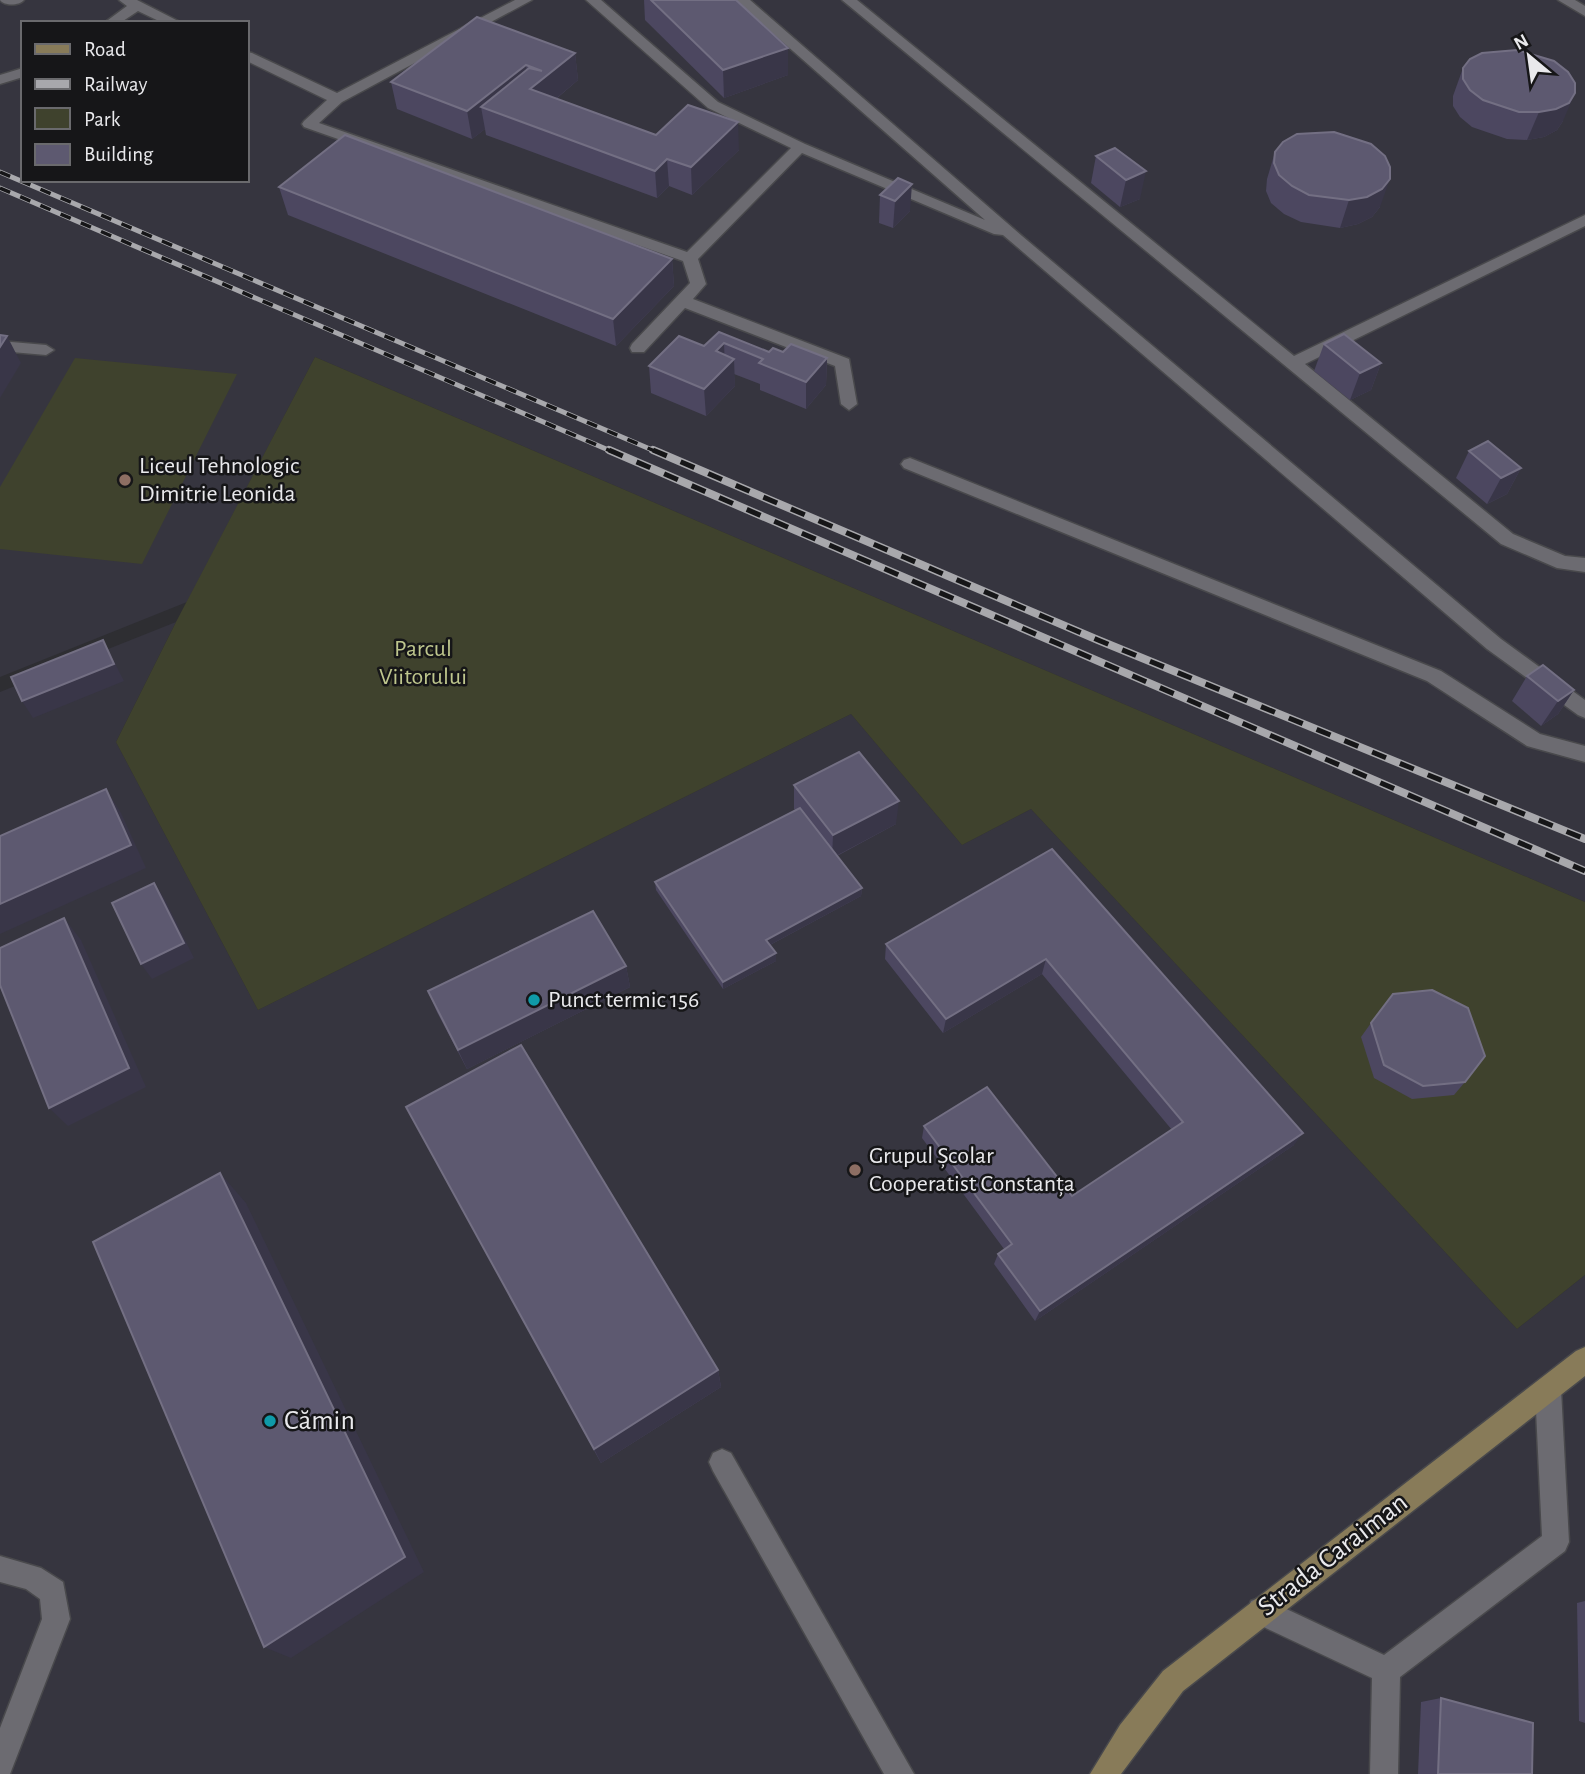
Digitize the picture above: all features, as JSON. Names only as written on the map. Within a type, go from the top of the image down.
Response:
[{"type":"street","name":"Strada Caraiman","points":[[1104,1774],[1130,1735],[1173,1681],[1585,1360]]},
{"type":"lane","points":[[6,0],[17,0]]},
{"type":"lane","points":[[525,0],[337,99],[309,124],[690,258]]},
{"type":"lane","points":[[593,0],[713,105],[800,147],[1017,239]]},
{"type":"lane","points":[[742,0],[1017,239],[1494,644],[1585,710]]},
{"type":"lane","points":[[849,0],[1507,539],[1563,562],[1585,565]]},
{"type":"lane","points":[[1566,0],[1585,12]]},
{"type":"lane","points":[[113,21],[131,3],[170,21]]},
{"type":"lane","points":[[248,57],[337,99]]},
{"type":"lane","points":[[0,80],[21,73]]},
{"type":"lane","points":[[690,258],[800,147]]},
{"type":"lane","points":[[1294,363],[1585,220]]},
{"type":"lane","points":[[638,348],[698,284],[690,258]]},
{"type":"lane","points":[[681,301],[843,363],[849,404]]},
{"type":"lane","points":[[0,346],[46,350]]},
{"type":"lane","points":[[910,464],[1434,676],[1534,740],[1585,754]]},
{"type":"lane","points":[[1386,1670],[1556,1542],[1548,1389]]},
{"type":"lane","points":[[722,1462],[900,1774]]},
{"type":"lane","points":[[0,1569],[32,1577],[53,1592],[56,1619],[0,1765]]},
{"type":"lane","points":[[1261,1611],[1386,1670]]},
{"type":"lane","points":[[1384,1774],[1386,1670]]},
{"type":"shaded area","points":[[0,0],[1585,0],[1585,902],[315,357],[187,602],[0,677]]},
{"type":"shaded area","points":[[176,622],[116,742],[258,1010],[851,714],[962,845],[1031,809],[1517,1329],[1585,1275],[1585,1774],[0,1774],[0,692]]},
{"type":"green space","name":"Parcul Viitorului","points":[[315,357],[1585,902],[1585,1275],[1517,1329],[1031,809],[962,845],[851,714],[258,1010],[116,742]]},
{"type":"green space","points":[[75,358],[237,374],[142,564],[0,549],[0,487]]},
{"type":"building","points":[[651,0],[736,0],[788,48],[723,70]]},
{"type":"building","points":[[477,17],[575,53],[530,89],[656,135],[688,105],[738,122],[691,167],[667,159],[655,171],[481,107],[529,68],[542,71],[526,65],[467,111],[391,82]]},
{"type":"building","points":[[1517,50],[1554,61],[1568,72],[1575,83],[1575,93],[1569,103],[1556,109],[1519,112],[1483,100],[1470,90],[1463,79],[1463,68],[1470,59],[1482,53]]},
{"type":"building","points":[[1334,132],[1371,144],[1385,156],[1390,167],[1390,179],[1382,189],[1367,197],[1349,200],[1309,195],[1279,175],[1274,163],[1275,152],[1283,142],[1297,134]]},
{"type":"building","points":[[345,135],[672,259],[613,319],[279,187]]},
{"type":"building","points":[[1115,148],[1146,171],[1126,180],[1096,156]]},
{"type":"building","points":[[898,178],[912,184],[895,201],[880,195]]},
{"type":"building","points":[[719,332],[769,352],[773,348],[783,352],[791,344],[827,358],[806,382],[759,363],[763,359],[724,343],[716,351],[734,359],[704,389],[649,366],[679,336],[704,346]]},
{"type":"building","points":[[1344,334],[1381,363],[1360,373],[1324,344]]},
{"type":"building","points":[[0,335],[7,336],[0,347]]},
{"type":"building","points":[[1488,441],[1521,468],[1501,478],[1469,451]]},
{"type":"building","points":[[103,640],[114,664],[22,701],[11,677]]},
{"type":"building","points":[[1543,665],[1574,690],[1558,701],[1527,676]]},
{"type":"building","points":[[859,752],[899,801],[833,835],[794,785]]},
{"type":"building","points":[[106,789],[131,845],[0,904],[0,836]]},
{"type":"building","points":[[800,808],[862,888],[766,940],[776,953],[723,982],[655,882]]},
{"type":"building","points":[[1052,849],[1303,1133],[1040,1311],[998,1254],[1012,1244],[924,1126],[987,1087],[1072,1196],[1183,1122],[1046,959],[946,1019],[886,944]]},
{"type":"building","points":[[154,883],[184,943],[141,964],[112,903]]},
{"type":"building","name":"Punct termic 156","points":[[593,911],[626,966],[458,1050],[428,991]]},
{"type":"building","points":[[64,918],[129,1068],[49,1108],[0,985],[0,948]]},
{"type":"building","points":[[1432,990],[1468,1008],[1485,1056],[1465,1082],[1423,1086],[1384,1065],[1371,1023],[1393,994]]},
{"type":"building","points":[[521,1045],[718,1370],[594,1449],[406,1107]]},
{"type":"building","name":"Cămin","points":[[220,1173],[405,1557],[264,1647],[93,1242]]},
{"type":"building","points":[[1441,1698],[1533,1723],[1532,1774],[1438,1774]]},
{"type":"railway","points":[[0,172],[21,181]]},
{"type":"railway","points":[[23,182],[657,452]]},
{"type":"railway","points":[[0,188],[613,452]]},
{"type":"railway","points":[[609,450],[1585,871]]},
{"type":"railway","points":[[653,450],[1098,640],[1585,839]]},
{"type":"place","name":"Liceul Tehnologic Dimitrie Leonida","points":[[125,480]]},
{"type":"place","name":"Punct termic 156","points":[[534,1000]]},
{"type":"place","name":"Grupul Școlar Cooperatist Constanța","points":[[855,1170]]},
{"type":"place","name":"Cămin","points":[[270,1421]]}]
